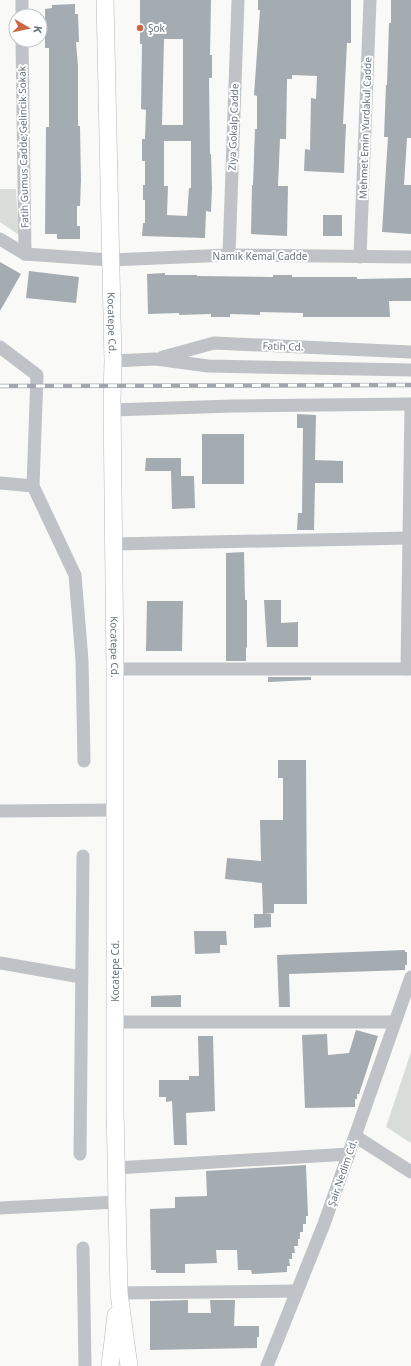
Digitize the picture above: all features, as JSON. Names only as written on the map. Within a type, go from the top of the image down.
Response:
[{"type":"main road","name":"Kocatepe Cd.","points":[[105,0],[113,361],[112,410],[116,810],[116,1168],[119,1293],[129,1366]]},
{"type":"main road","name":"Kocatepe Cd.","points":[[110,1366],[119,1293]]},
{"type":"street","name":"Ziya Gokalp Cadde","points":[[228,255],[238,0]]},
{"type":"street","name":"Mehmet Emin Yurdakul Cadde","points":[[360,257],[370,0]]},
{"type":"street","name":"Fatih Gumus Cadde;Gelincik Sokak","points":[[22,48],[24,254]]},
{"type":"street","points":[[0,239],[24,254],[110,260]]},
{"type":"street","name":"Namik Kemal Cadde","points":[[110,260],[228,255],[411,257]]},
{"type":"street","name":"Fatih Cd.","points":[[156,359],[214,343],[411,352]]},
{"type":"street","points":[[0,347],[37,375],[34,486],[75,575],[82,660],[84,761]]},
{"type":"street","name":"Fatih Cd.","points":[[113,361],[156,359],[208,366],[411,370]]},
{"type":"street","points":[[112,410],[232,406],[411,404],[408,538],[409,669],[115,668]]},
{"type":"street","points":[[0,483],[34,486]]},
{"type":"street","points":[[114,544],[408,538]]},
{"type":"street","points":[[0,811],[116,810]]},
{"type":"street","points":[[80,1154],[83,856]]},
{"type":"street","points":[[0,964],[81,977]]},
{"type":"street","name":"Şair Nedim Cd.","points":[[267,1366],[324,1224],[411,977]]},
{"type":"street","points":[[115,1022],[395,1022]]},
{"type":"street","points":[[355,1136],[411,1172]]},
{"type":"street","points":[[116,1168],[349,1154]]},
{"type":"street","points":[[0,1208],[117,1202]]},
{"type":"street","points":[[83,1248],[85,1366]]},
{"type":"street","points":[[119,1293],[297,1291]]},
{"type":"shaded area","points":[[0,189],[16,189],[19,235],[0,222]]},
{"type":"shaded area","points":[[411,1052],[411,1143],[386,1127]]},
{"type":"building","points":[[140,0],[211,0],[210,55],[212,55],[212,78],[209,78],[212,188],[211,212],[206,211],[205,238],[142,236],[143,223],[145,223],[145,200],[143,200],[143,185],[145,185],[145,161],[142,161],[142,139],[145,139],[146,110],[141,109],[142,44],[140,44]],"holes":[[[164,39],[183,39],[183,125],[162,125]],[[164,141],[191,141],[191,188],[189,188],[187,216],[167,215],[168,186],[164,186]]]},
{"type":"building","points":[[258,0],[351,0],[351,43],[347,43],[343,124],[346,124],[344,173],[304,171],[305,149],[310,150],[311,98],[316,99],[317,76],[292,75],[292,79],[287,79],[286,139],[280,139],[278,186],[288,186],[287,236],[251,234],[255,129],[257,129],[257,96],[254,95],[260,10],[258,10]]},
{"type":"building","points":[[391,0],[411,0],[411,138],[407,138],[404,185],[411,185],[411,234],[382,232],[388,137],[384,137]]},
{"type":"building","points":[[75,4],[75,14],[78,14],[79,42],[76,42],[81,180],[80,206],[77,206],[77,226],[80,226],[80,239],[57,239],[57,234],[45,234],[46,127],[49,127],[48,9],[52,8],[52,5]]},
{"type":"building","points":[[323,215],[342,215],[342,236],[323,236]]},
{"type":"building","points":[[0,262],[21,274],[0,311]]},
{"type":"building","points":[[29,271],[79,277],[76,303],[26,298]]},
{"type":"building","points":[[165,273],[165,275],[197,276],[273,277],[273,275],[292,275],[292,277],[357,277],[357,279],[411,278],[411,301],[389,301],[390,317],[303,317],[303,313],[260,312],[260,315],[230,314],[230,317],[211,317],[211,314],[148,314],[147,274]]},
{"type":"building","points":[[297,414],[316,415],[315,460],[343,461],[343,483],[315,483],[314,530],[297,530],[298,513],[302,513],[303,428],[297,428]]},
{"type":"building","points":[[202,434],[244,434],[244,484],[202,484]]},
{"type":"building","points":[[146,458],[181,458],[181,476],[194,476],[195,508],[172,509],[171,471],[145,471]]},
{"type":"building","points":[[244,552],[245,600],[247,600],[246,661],[226,661],[226,553]]},
{"type":"building","points":[[264,600],[281,600],[281,623],[298,622],[298,647],[267,647]]},
{"type":"building","points":[[147,601],[183,601],[182,651],[146,651]]},
{"type":"building","points":[[268,677],[311,677],[311,680],[268,682]]},
{"type":"building","points":[[278,760],[306,760],[307,904],[274,904],[274,913],[263,914],[262,883],[225,879],[227,858],[261,861],[260,820],[283,820],[283,778],[278,778]]},
{"type":"building","points":[[254,914],[271,914],[271,927],[254,928]]},
{"type":"building","points":[[194,931],[226,931],[227,945],[220,945],[220,953],[195,954]]},
{"type":"building","points":[[405,950],[405,952],[407,952],[407,965],[405,965],[405,970],[289,974],[290,1007],[279,1007],[277,955]]},
{"type":"building","points":[[181,995],[181,1007],[151,1007],[151,996]]},
{"type":"building","points":[[356,1030],[378,1036],[359,1094],[357,1094],[357,1099],[355,1099],[355,1107],[305,1108],[302,1035],[327,1034],[328,1055],[349,1053]]},
{"type":"building","points":[[198,1036],[213,1036],[215,1111],[186,1113],[187,1145],[174,1145],[172,1101],[166,1102],[166,1097],[159,1097],[159,1080],[189,1080],[189,1076],[199,1076]]},
{"type":"building","points":[[306,1165],[308,1216],[306,1216],[306,1224],[303,1224],[303,1232],[300,1232],[298,1246],[294,1246],[295,1253],[292,1253],[292,1259],[289,1259],[290,1266],[287,1266],[287,1272],[252,1274],[251,1270],[238,1270],[237,1250],[216,1250],[217,1263],[185,1264],[185,1273],[156,1273],[156,1270],[151,1270],[150,1209],[175,1208],[175,1197],[207,1196],[206,1171]]},
{"type":"building","points":[[188,1300],[188,1313],[211,1313],[210,1300],[235,1300],[234,1326],[259,1326],[257,1348],[150,1350],[150,1301]]},
{"type":"railway","points":[[0,386],[411,385]]},
{"type":"place","name":"Şok","points":[[140,28]]}]
